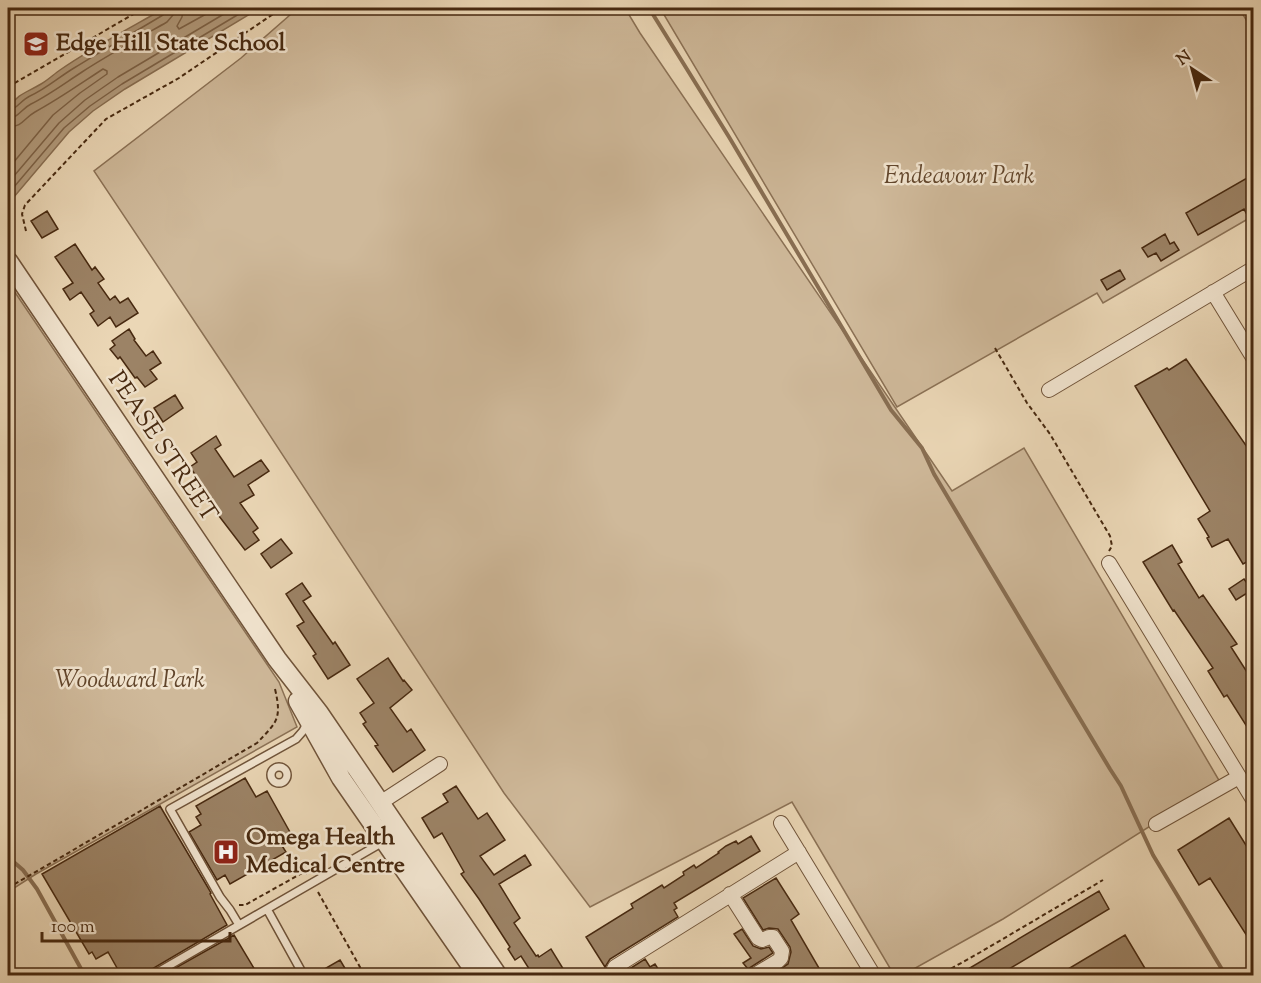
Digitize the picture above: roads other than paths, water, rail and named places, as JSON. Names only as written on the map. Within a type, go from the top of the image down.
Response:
[{"type":"street","name":"PEASE STREET","points":[[8,261],[277,659],[319,713],[380,803],[393,837],[478,975]]},
{"type":"street","points":[[1049,390],[1254,268]]},
{"type":"street","points":[[1213,292],[1254,359]]},
{"type":"street","points":[[1109,563],[1254,801]]},
{"type":"street","name":"PEASE STREET","points":[[277,659],[341,778],[393,837],[498,975]]},
{"type":"street","points":[[380,803],[440,764]]},
{"type":"street","points":[[1156,824],[1239,777]]},
{"type":"street","points":[[781,823],[874,975]]},
{"type":"street","points":[[614,975],[615,966],[799,852]]},
{"type":"street","points":[[730,894],[758,938],[762,940],[773,937],[782,951],[781,958],[753,975]]},
{"type":"lane","points":[[239,925],[220,897],[170,809],[296,739],[308,720]]},
{"type":"lane","points":[[266,756],[270,775]]},
{"type":"lane","points":[[151,975],[393,837]]},
{"type":"lane","points":[[267,909],[304,975]]},
{"type":"water","points":[[165,8],[260,8],[125,89],[93,111],[69,132],[8,204],[8,108],[12,103],[19,96],[44,82],[85,53]]},
{"type":"waterway","points":[[649,8],[729,137],[891,410],[922,448],[934,474],[1121,786],[1153,855],[1226,976]]},
{"type":"waterway","points":[[8,857],[23,870],[37,889],[85,976]]},
{"type":"place","name":"Edge Hill State School","points":[[36,44]]},
{"type":"place","name":"Omega Health Medical Centre","points":[[226,852]]},
{"type":"park label","name":"Endeavour Park","points":[[959,177]]},
{"type":"park label","name":"Woodward Park","points":[[130,681]]}]
